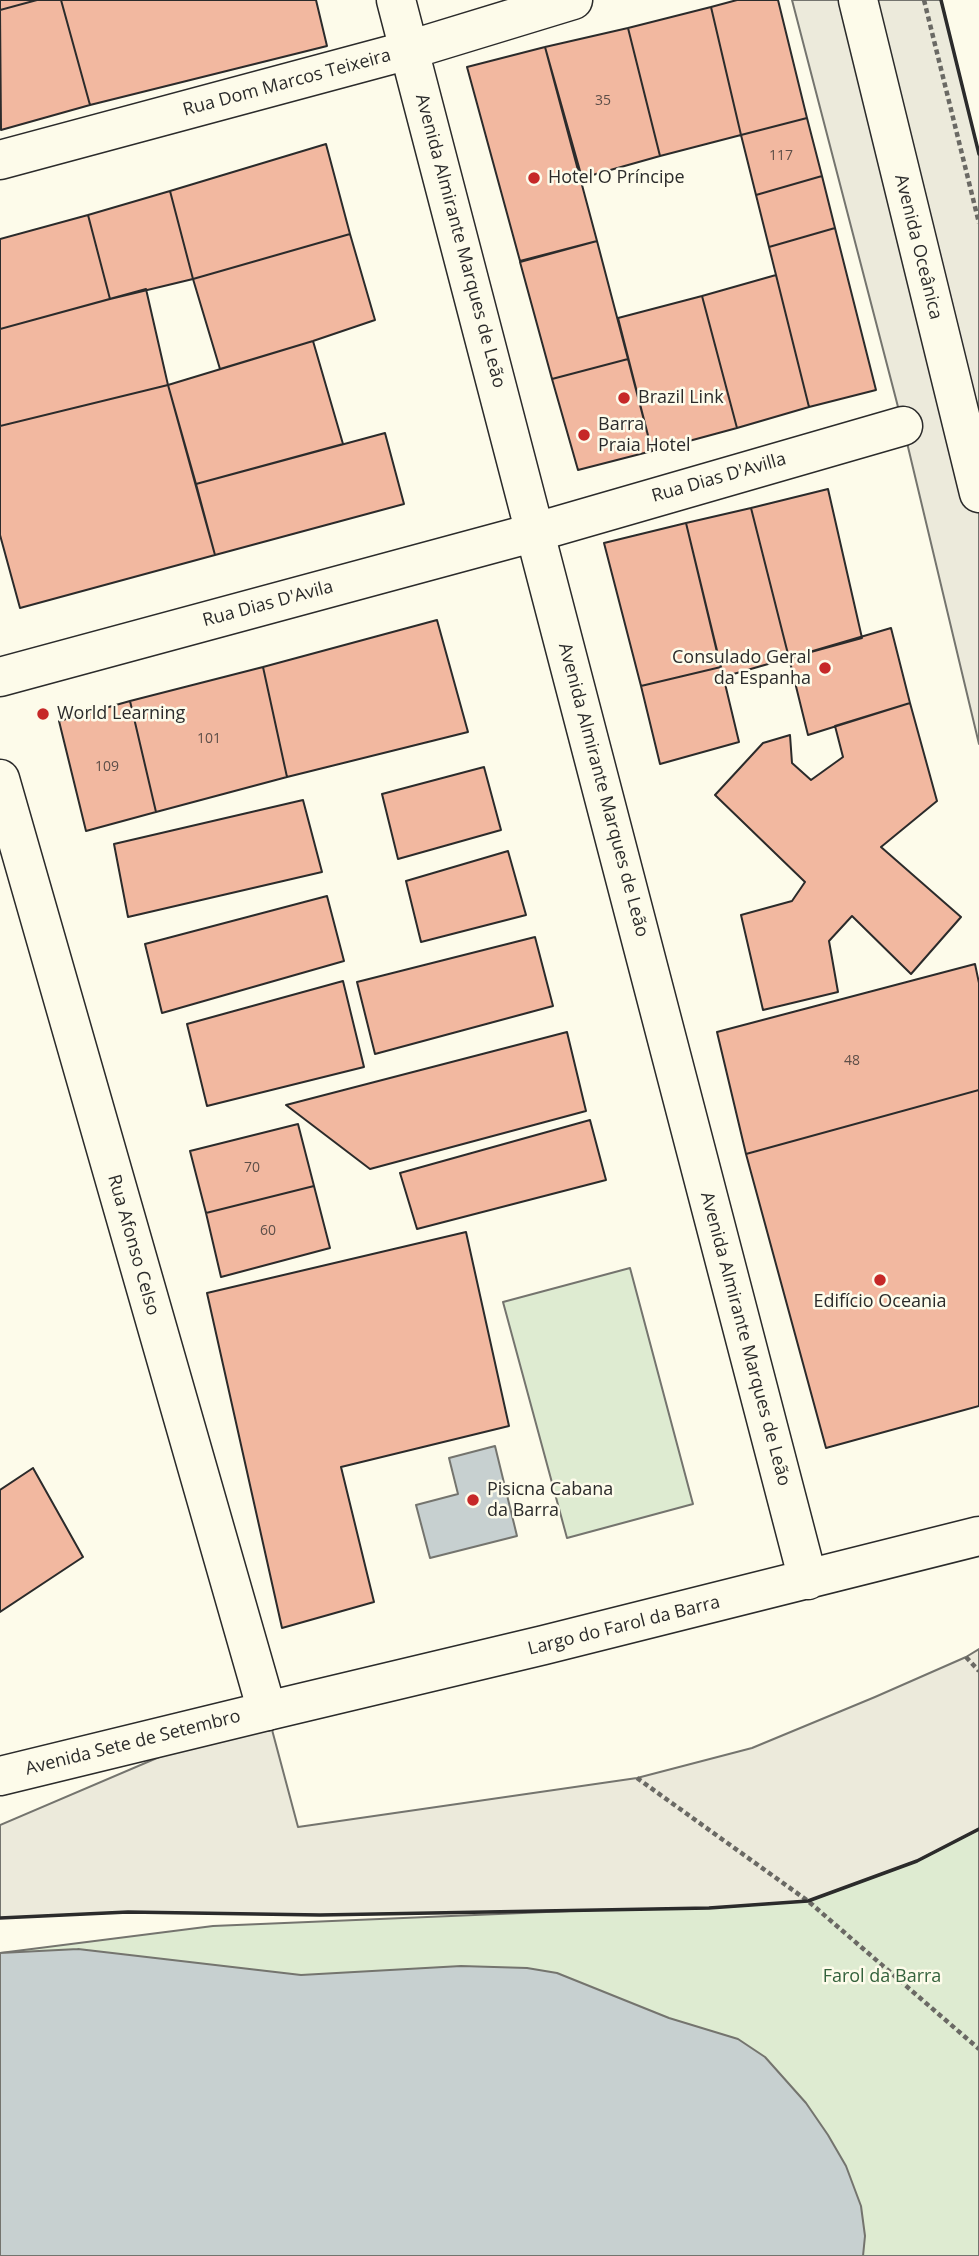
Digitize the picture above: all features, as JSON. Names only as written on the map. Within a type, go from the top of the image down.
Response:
[{"type":"street","name":"Avenida Almirante Marques de Leão","points":[[396,0],[808,1580]]},
{"type":"street","name":"Rua Dom Marcos Teixeira","points":[[0,160],[410,50],[573,0]]},
{"type":"street","name":"Avenida Oceânica","points":[[858,0],[979,493]]},
{"type":"street","name":"Rua Dias D'Avilla","points":[[536,532],[902,426]]},
{"type":"street","name":"Rua Dias D'Avila","points":[[0,677],[536,532]]},
{"type":"street","name":"Rua Afonso Celso","points":[[0,779],[267,1711]]},
{"type":"street","name":"Largo do Farol da Barra","points":[[267,1711],[979,1536]]},
{"type":"street","name":"Avenida Sete de Setembro","points":[[0,1776],[267,1711]]},
{"type":"path","points":[[924,0],[979,223]]},
{"type":"path","points":[[966,1657],[979,1671]]},
{"type":"path","points":[[637,1778],[808,1901],[979,2049]]},
{"type":"green space","points":[[630,1268],[693,1504],[567,1538],[503,1302]]},
{"type":"green space","name":"Farol da Barra","points":[[979,1829],[979,2256],[0,2256],[0,1953],[213,1926],[808,1901],[917,1861]]},
{"type":"shaded area","points":[[792,0],[941,0],[979,154],[979,744],[903,426]]},
{"type":"shaded area","name":"Pisicna Cabana da Barra","points":[[495,1446],[517,1536],[430,1558],[416,1505],[458,1494],[449,1458]]},
{"type":"shaded area","points":[[979,1649],[979,1829],[917,1861],[808,1901],[709,1908],[320,1915],[128,1912],[0,1918],[0,1825],[267,1711],[298,1827],[637,1778],[752,1748],[875,1697]]},
{"type":"shaded area","points":[[78,1949],[301,1975],[461,1966],[527,1968],[557,1973],[669,2018],[738,2039],[765,2057],[806,2103],[846,2166],[861,2206],[865,2236],[863,2256],[0,2256],[0,1953]]},
{"type":"building","points":[[0,0],[37,0],[0,10]]},
{"type":"building","points":[[37,0],[61,0],[90,105],[1,130],[0,10]]},
{"type":"building","points":[[61,0],[316,0],[327,46],[90,105]]},
{"type":"building","points":[[737,0],[778,0],[807,118],[741,135],[711,7]]},
{"type":"building","points":[[711,7],[741,135],[660,156],[628,28]]},
{"type":"building","points":[[628,28],[660,156],[582,178],[545,47]]},
{"type":"building","points":[[545,47],[597,241],[520,261],[467,67]]},
{"type":"building","points":[[807,118],[822,176],[756,195],[741,135]]},
{"type":"building","points":[[326,144],[350,234],[193,279],[170,191]]},
{"type":"building","points":[[822,176],[835,228],[769,247],[756,195]]},
{"type":"building","points":[[170,191],[193,279],[110,299],[88,215]]},
{"type":"building","points":[[88,215],[110,299],[0,329],[0,239]]},
{"type":"building","points":[[835,228],[876,390],[809,407],[769,247]]},
{"type":"building","points":[[350,234],[375,320],[220,369],[193,279]]},
{"type":"building","points":[[597,241],[628,359],[552,379],[520,262]]},
{"type":"building","points":[[776,275],[809,407],[737,428],[702,296]]},
{"type":"building","points":[[146,289],[168,385],[0,426],[0,329]]},
{"type":"building","points":[[702,296],[737,428],[652,451],[618,318]]},
{"type":"building","points":[[313,341],[343,444],[196,484],[168,385]]},
{"type":"building","points":[[628,359],[652,451],[578,470],[552,379]]},
{"type":"building","points":[[168,385],[215,555],[20,608],[0,535],[0,426]]},
{"type":"building","points":[[385,433],[404,504],[215,555],[196,484]]},
{"type":"building","points":[[828,489],[862,638],[789,658],[751,508]]},
{"type":"building","points":[[751,508],[789,658],[723,677],[686,523]]},
{"type":"building","points":[[686,523],[721,667],[641,686],[604,543]]},
{"type":"building","points":[[437,620],[468,732],[287,777],[263,667]]},
{"type":"building","points":[[891,628],[910,703],[808,735],[789,658]]},
{"type":"building","points":[[263,667],[287,777],[156,812],[130,701]]},
{"type":"building","points":[[721,667],[739,742],[660,764],[641,686]]},
{"type":"building","points":[[130,701],[156,812],[86,831],[59,721]]},
{"type":"building","points":[[910,703],[937,801],[881,847],[961,917],[911,974],[852,916],[829,941],[838,992],[763,1010],[741,915],[792,901],[805,882],[715,795],[763,743],[790,735],[792,763],[811,780],[843,757],[835,726]]},
{"type":"building","points":[[484,767],[501,830],[398,859],[382,794]]},
{"type":"building","points":[[303,800],[322,872],[128,917],[114,844]]},
{"type":"building","points":[[508,851],[526,915],[421,942],[406,881]]},
{"type":"building","points":[[327,896],[344,961],[162,1013],[145,944]]},
{"type":"building","points":[[535,937],[553,1006],[375,1054],[357,982]]},
{"type":"building","points":[[975,964],[979,983],[979,1090],[746,1154],[717,1032]]},
{"type":"building","points":[[343,981],[364,1067],[207,1106],[187,1024]]},
{"type":"building","points":[[567,1032],[586,1111],[370,1169],[286,1105]]},
{"type":"building","name":"Edifício Oceania","points":[[979,1090],[979,1406],[826,1448],[746,1154]]},
{"type":"building","points":[[590,1120],[606,1180],[417,1229],[400,1173]]},
{"type":"building","points":[[298,1124],[314,1186],[206,1213],[190,1151]]},
{"type":"building","points":[[314,1186],[330,1248],[221,1277],[206,1213]]},
{"type":"building","points":[[466,1232],[509,1426],[341,1467],[374,1602],[282,1628],[207,1293]]},
{"type":"building","points":[[33,1468],[83,1557],[0,1612],[0,1490]]},
{"type":"wall","points":[[941,0],[979,154]]},
{"type":"wall","points":[[0,1918],[128,1912],[320,1915],[709,1908],[808,1901],[917,1861],[979,1829]]},
{"type":"place","name":"Hotel O Príncipe","points":[[534,178]]},
{"type":"place","name":"Brazil Link","points":[[624,398]]},
{"type":"place","name":"Barra Praia Hotel","points":[[584,435]]},
{"type":"place","name":"Consulado Geral da Espanha","points":[[825,668]]},
{"type":"place","name":"World Learning","points":[[43,714]]},
{"type":"place","name":"Edifício Oceania","points":[[880,1280]]},
{"type":"place","name":"Pisicna Cabana da Barra","points":[[473,1500]]}]
